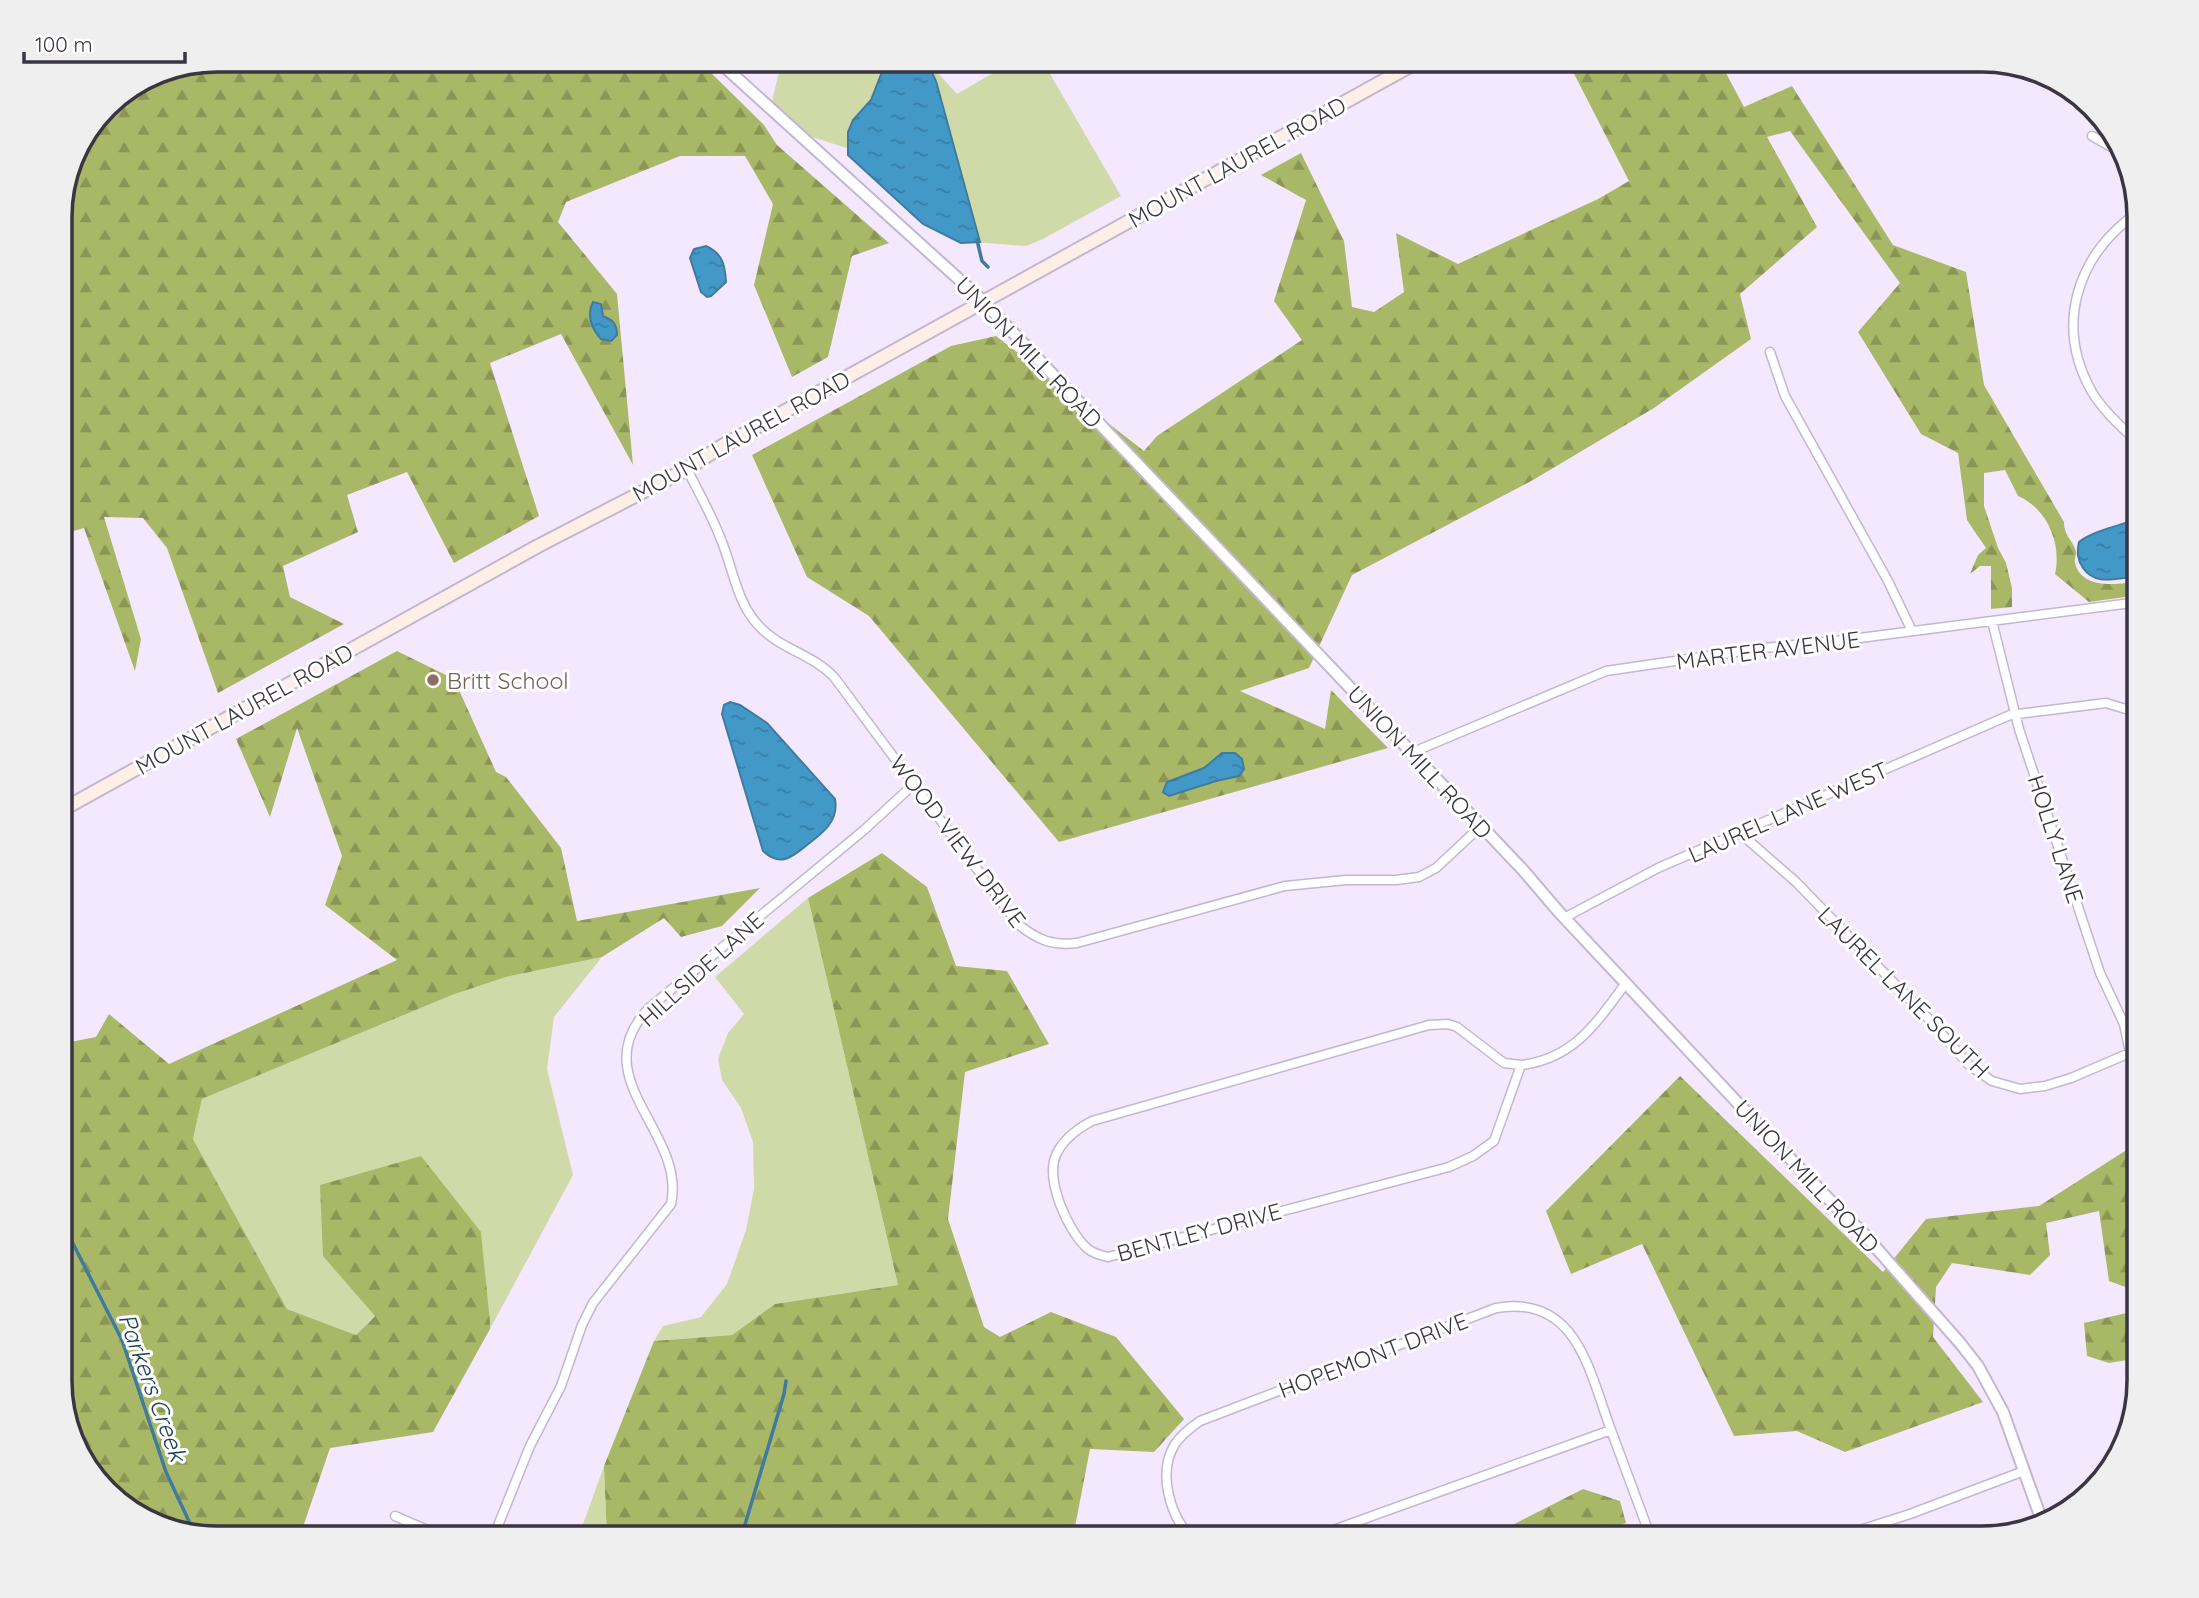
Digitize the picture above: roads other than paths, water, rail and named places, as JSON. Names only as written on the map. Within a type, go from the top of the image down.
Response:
[{"type":"main road","name":"MOUNT LAUREL ROAD","points":[[72,804],[538,546],[687,469],[723,446],[1399,72]]},
{"type":"street","name":"UNION MILL ROAD","points":[[730,72],[984,302],[1480,826],[1764,1131],[1864,1233],[1954,1336],[1992,1388],[2039,1514]]},
{"type":"street","points":[[2092,136],[2108,145]]},
{"type":"street","points":[[2127,222],[2105,241],[2090,264],[2076,301],[2073,328],[2077,355],[2094,394],[2127,431]]},
{"type":"street","points":[[1770,352],[1785,396],[1888,581],[1912,631]]},
{"type":"street","name":"WOOD VIEW DRIVE","points":[[687,469],[720,537],[739,596],[752,619],[771,637],[826,669],[1018,924],[1035,938],[1055,944],[1077,943],[1285,886],[1419,877],[1436,868],[1480,826]]},
{"type":"street","name":"MARTER AVENUE","points":[[1411,753],[1606,671],[1764,648],[2127,603]]},
{"type":"street","name":"HOLLY LANE","points":[[1992,621],[2023,742],[2101,973],[2124,1024],[2127,1038]]},
{"type":"street","name":"LAUREL LANE WEST","points":[[1564,918],[1638,877],[2010,715],[2106,703],[2127,709]]},
{"type":"street","name":"HILLSIDE LANE","points":[[498,1526],[530,1446],[561,1386],[582,1325],[593,1303],[671,1204],[673,1187],[667,1161],[627,1073],[626,1054],[635,1027],[649,1008],[874,821],[914,784]]},
{"type":"street","name":"LAUREL LANE SOUTH","points":[[1740,833],[1796,882],[1927,1017],[1969,1065],[1992,1082],[2020,1088],[2045,1086],[2127,1054]]},
{"type":"street","points":[[1521,1065],[1553,1058],[1571,1047],[1599,1019],[1626,983]]},
{"type":"street","name":"BENTLEY DRIVE","points":[[1448,1024],[1457,1027],[1504,1063],[1521,1065],[1494,1141],[1473,1156],[1449,1167],[1108,1257],[1090,1251],[1075,1236],[1057,1196],[1053,1175],[1056,1155],[1067,1139],[1091,1121],[1429,1025],[1448,1024]]},
{"type":"street","name":"HOPEMONT DRIVE","points":[[1183,1526],[1177,1517],[1166,1481],[1174,1446],[1185,1432],[1218,1414],[1496,1308],[1514,1305],[1548,1313],[1573,1335],[1582,1351],[1647,1526]]},
{"type":"street","points":[[1344,1526],[1611,1430]]},
{"type":"street","points":[[1873,1526],[2024,1471]]},
{"type":"street","points":[[395,1516],[418,1526]]},
{"type":"street","points":[[1886,1522],[1888,1526]]},
{"type":"water","points":[[882,72],[932,72],[980,242],[961,243],[923,224],[848,155],[848,132],[853,120],[871,100]]},
{"type":"water","points":[[706,246],[722,261],[726,282],[707,297],[701,292],[690,258],[694,249]]},
{"type":"water","points":[[593,302],[601,304],[603,316],[615,325],[617,335],[611,341],[601,339],[595,331],[590,317]]},
{"type":"water","points":[[2127,522],[2127,578],[2095,578],[2083,568],[2078,552],[2079,542]]},
{"type":"water","points":[[730,702],[740,705],[767,723],[835,799],[835,814],[824,831],[786,859],[776,859],[763,851],[722,714],[724,705]]},
{"type":"water","points":[[1222,753],[1235,753],[1242,759],[1244,769],[1239,776],[1169,796],[1163,792],[1167,782],[1204,768]]},
{"type":"waterway","points":[[977,240],[982,261],[988,267]]},
{"type":"waterway","name":"Parkers Creek","points":[[72,1242],[122,1340],[166,1472],[190,1523]]},
{"type":"waterway","points":[[745,1526],[786,1381]]},
{"type":"place","name":"Britt School","points":[[433,680]]}]
